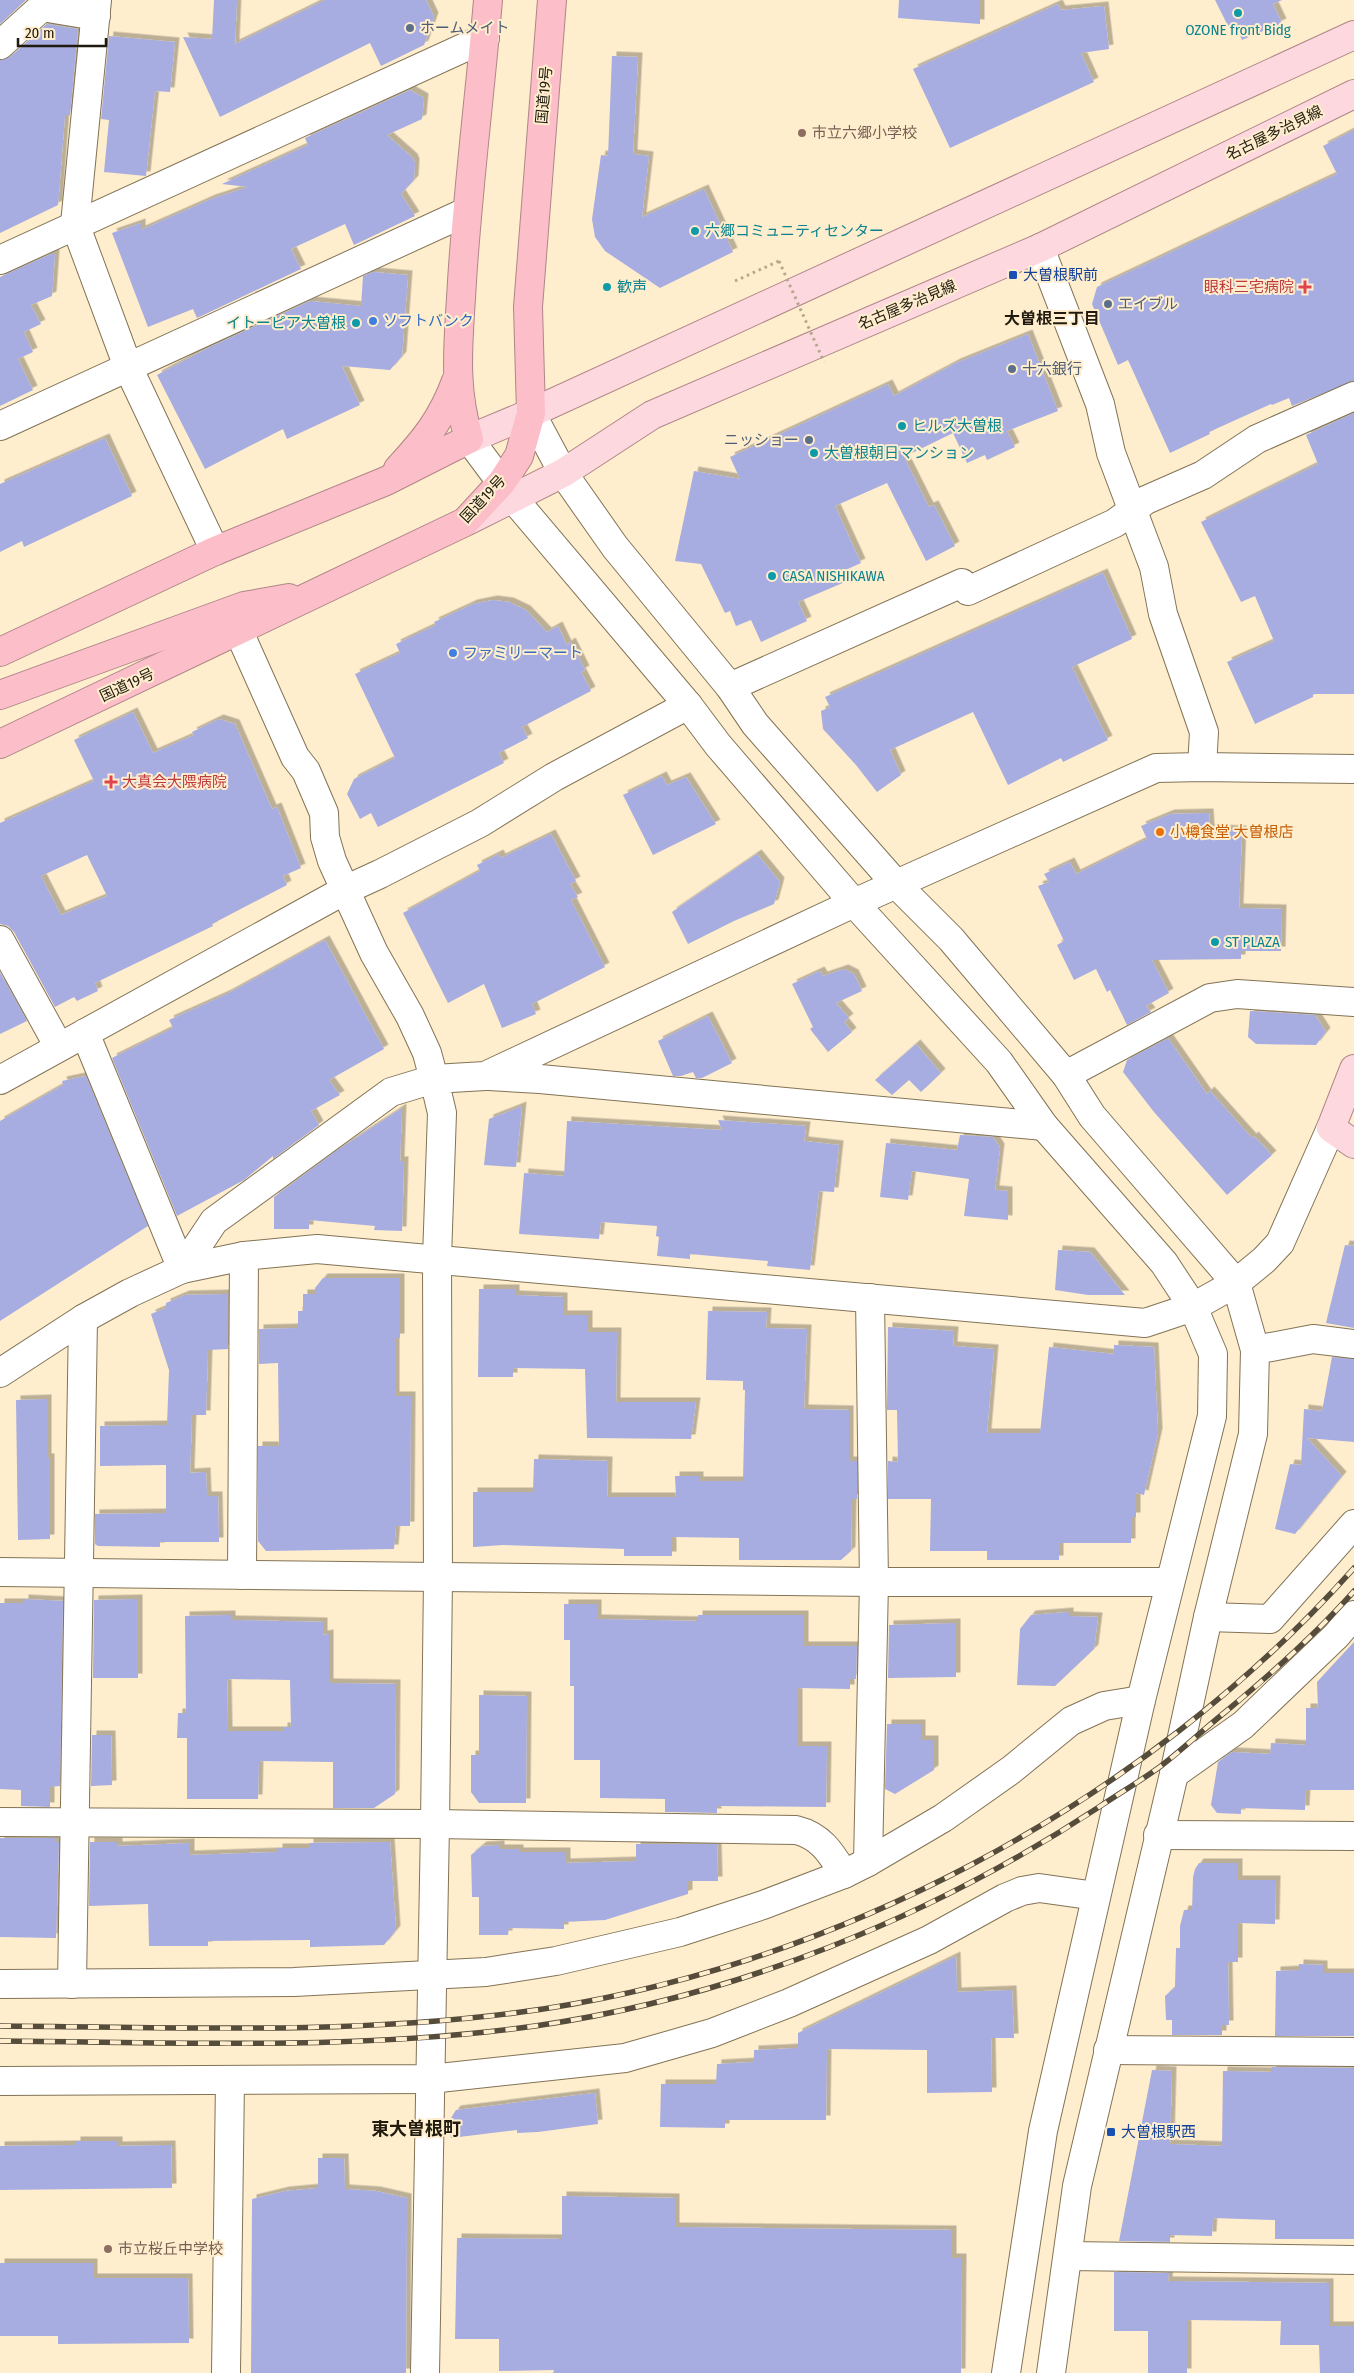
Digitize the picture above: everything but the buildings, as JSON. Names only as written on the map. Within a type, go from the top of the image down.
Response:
[{"type":"highway","points":[[0,652],[215,551],[386,481],[469,440],[461,412],[457,378],[466,212],[488,0]]},
{"type":"highway","name":"国道19号","points":[[0,744],[239,632],[465,522],[507,489],[519,456],[531,413],[528,307],[552,0]]},
{"type":"highway","points":[[386,481],[422,444],[446,409],[457,378]]},
{"type":"highway","points":[[0,695],[244,606],[320,593]]},
{"type":"main road","points":[[469,440],[1354,35]]},
{"type":"main road","name":"名古屋多治見線","points":[[507,489],[563,472],[652,415],[1040,248],[1354,94]]},
{"type":"main road","points":[[1354,1069],[1331,1128],[1354,1144]]},
{"type":"street","points":[[0,45],[42,8],[97,8],[75,224],[128,367],[215,551]]},
{"type":"street","points":[[0,260],[484,38]]},
{"type":"street","points":[[0,426],[466,212]]},
{"type":"street","points":[[1040,248],[1100,404],[1111,453],[1154,567],[1163,614],[1204,732],[1202,766]]},
{"type":"street","points":[[730,687],[962,583],[968,591],[1115,523],[1146,500],[1204,475],[1257,439],[1354,396]]},
{"type":"street","points":[[531,413],[563,472],[615,547],[730,687],[756,724],[896,884],[950,939],[1066,1075],[1092,1116],[1236,1283],[1255,1350],[1253,1434],[1208,1617],[1174,1774],[1158,1835],[1077,2186],[1051,2373]]},
{"type":"street","points":[[469,440],[507,489],[688,705],[718,745],[854,903],[999,1062],[1044,1126],[1164,1263],[1193,1307],[1213,1354],[1212,1416],[1141,1700],[1044,2131],[1006,2373]]},
{"type":"street","points":[[239,632],[287,739],[306,771],[324,813],[325,837],[345,890],[374,953],[410,1016],[427,1053],[442,1112],[438,1258],[438,1578],[435,1824],[425,2373]]},
{"type":"street","points":[[0,1080],[345,890],[480,823],[554,777],[688,705]]},
{"type":"street","points":[[485,1076],[854,903],[1156,768],[1202,766],[1354,769]]},
{"type":"street","points":[[0,940],[59,1047]]},
{"type":"street","points":[[1066,1075],[1210,998],[1237,994],[1354,1002]]},
{"type":"street","points":[[85,1033],[182,1269]]},
{"type":"street","points":[[182,1269],[214,1221],[391,1092],[434,1079],[485,1076],[550,1079],[1044,1126]]},
{"type":"street","points":[[0,1373],[83,1319],[130,1293],[182,1269],[244,1256],[317,1249],[438,1258],[1145,1324],[1193,1307],[1236,1283],[1264,1260],[1280,1243],[1331,1128]]},
{"type":"street","points":[[242,1575],[244,1256]]},
{"type":"street","points":[[868,1862],[874,1582],[870,1298]]},
{"type":"street","points":[[72,1984],[77,1572],[83,1319]]},
{"type":"street","points":[[1255,1350],[1313,1338],[1354,1344]]},
{"type":"street","points":[[1208,1617],[1270,1619],[1354,1524]]},
{"type":"street","points":[[0,1572],[874,1582],[1170,1582]]},
{"type":"street","points":[[1174,1774],[1242,1725],[1336,1636],[1354,1615]]},
{"type":"street","points":[[0,1984],[294,1982],[486,1972],[556,1961],[680,1932],[763,1905],[844,1874],[868,1862],[943,1818],[1011,1770],[1071,1721],[1104,1706],[1141,1700]]},
{"type":"street","points":[[0,1822],[435,1824],[796,1830],[810,1833],[827,1847],[844,1874]]},
{"type":"street","points":[[1158,1835],[1354,1836]]},
{"type":"street","points":[[0,2081],[430,2079],[625,2058],[712,2033],[789,2003],[929,1940],[1005,1898],[1022,1891],[1039,1888],[1096,1896]]},
{"type":"street","points":[[1108,2050],[1354,2052]]},
{"type":"street","points":[[226,2373],[230,2081]]},
{"type":"street","points":[[1068,2256],[1354,2260]]},
{"type":"path","points":[[736,280],[779,261],[824,362]]},
{"type":"railway","points":[[0,2026],[257,2028],[322,2027],[450,2020],[514,2013],[631,1992],[748,1960],[862,1917],[973,1864],[1078,1802],[1178,1731],[1270,1653],[1354,1568]]},
{"type":"railway","points":[[0,2041],[335,2042],[468,2034],[535,2026],[610,2013],[684,1995],[757,1973],[829,1947],[899,1917],[968,1884],[1034,1847],[1099,1807],[1154,1771],[1177,1753],[1292,1654],[1354,1591]]},
{"type":"place","name":"OZONE front Bidg","points":[[1238,13]]},
{"type":"place","name":"ホームメイト","points":[[410,28]]},
{"type":"place","name":"市立六郷小学校","points":[[802,133]]},
{"type":"place","name":"六郷コミュニティセンター","points":[[695,231]]},
{"type":"place","name":"大曽根駅前","points":[[1013,275]]},
{"type":"place","name":"歓声","points":[[607,287]]},
{"type":"place","name":"眼科三宅病院","points":[[1305,287]]},
{"type":"place","name":"エイブル","points":[[1108,304]]},
{"type":"place","name":"ソフトバンク","points":[[373,321]]},
{"type":"place","name":"イトーピア大曽根","points":[[356,323]]},
{"type":"place","name":"十六銀行","points":[[1012,369]]},
{"type":"place","name":"ヒルズ大曽根","points":[[902,426]]},
{"type":"place","name":"ニッショー","points":[[809,440]]},
{"type":"place","name":"大曽根朝日マンション","points":[[814,453]]},
{"type":"place","name":"CASA NISHIKAWA","points":[[772,576]]},
{"type":"place","name":"ファミリーマート","points":[[453,653]]},
{"type":"place","name":"大真会大隈病院","points":[[111,782]]},
{"type":"place","name":"小樽食堂 大曽根店","points":[[1160,832]]},
{"type":"place","name":"ST PLAZA","points":[[1215,942]]},
{"type":"place","name":"大曽根駅西","points":[[1111,2132]]},
{"type":"place","name":"市立桜丘中学校","points":[[108,2249]]},
{"type":"district","name":"大曽根三丁目","points":[[1052,318]]},
{"type":"district","name":"東大曽根町","points":[[416,2129]]}]
